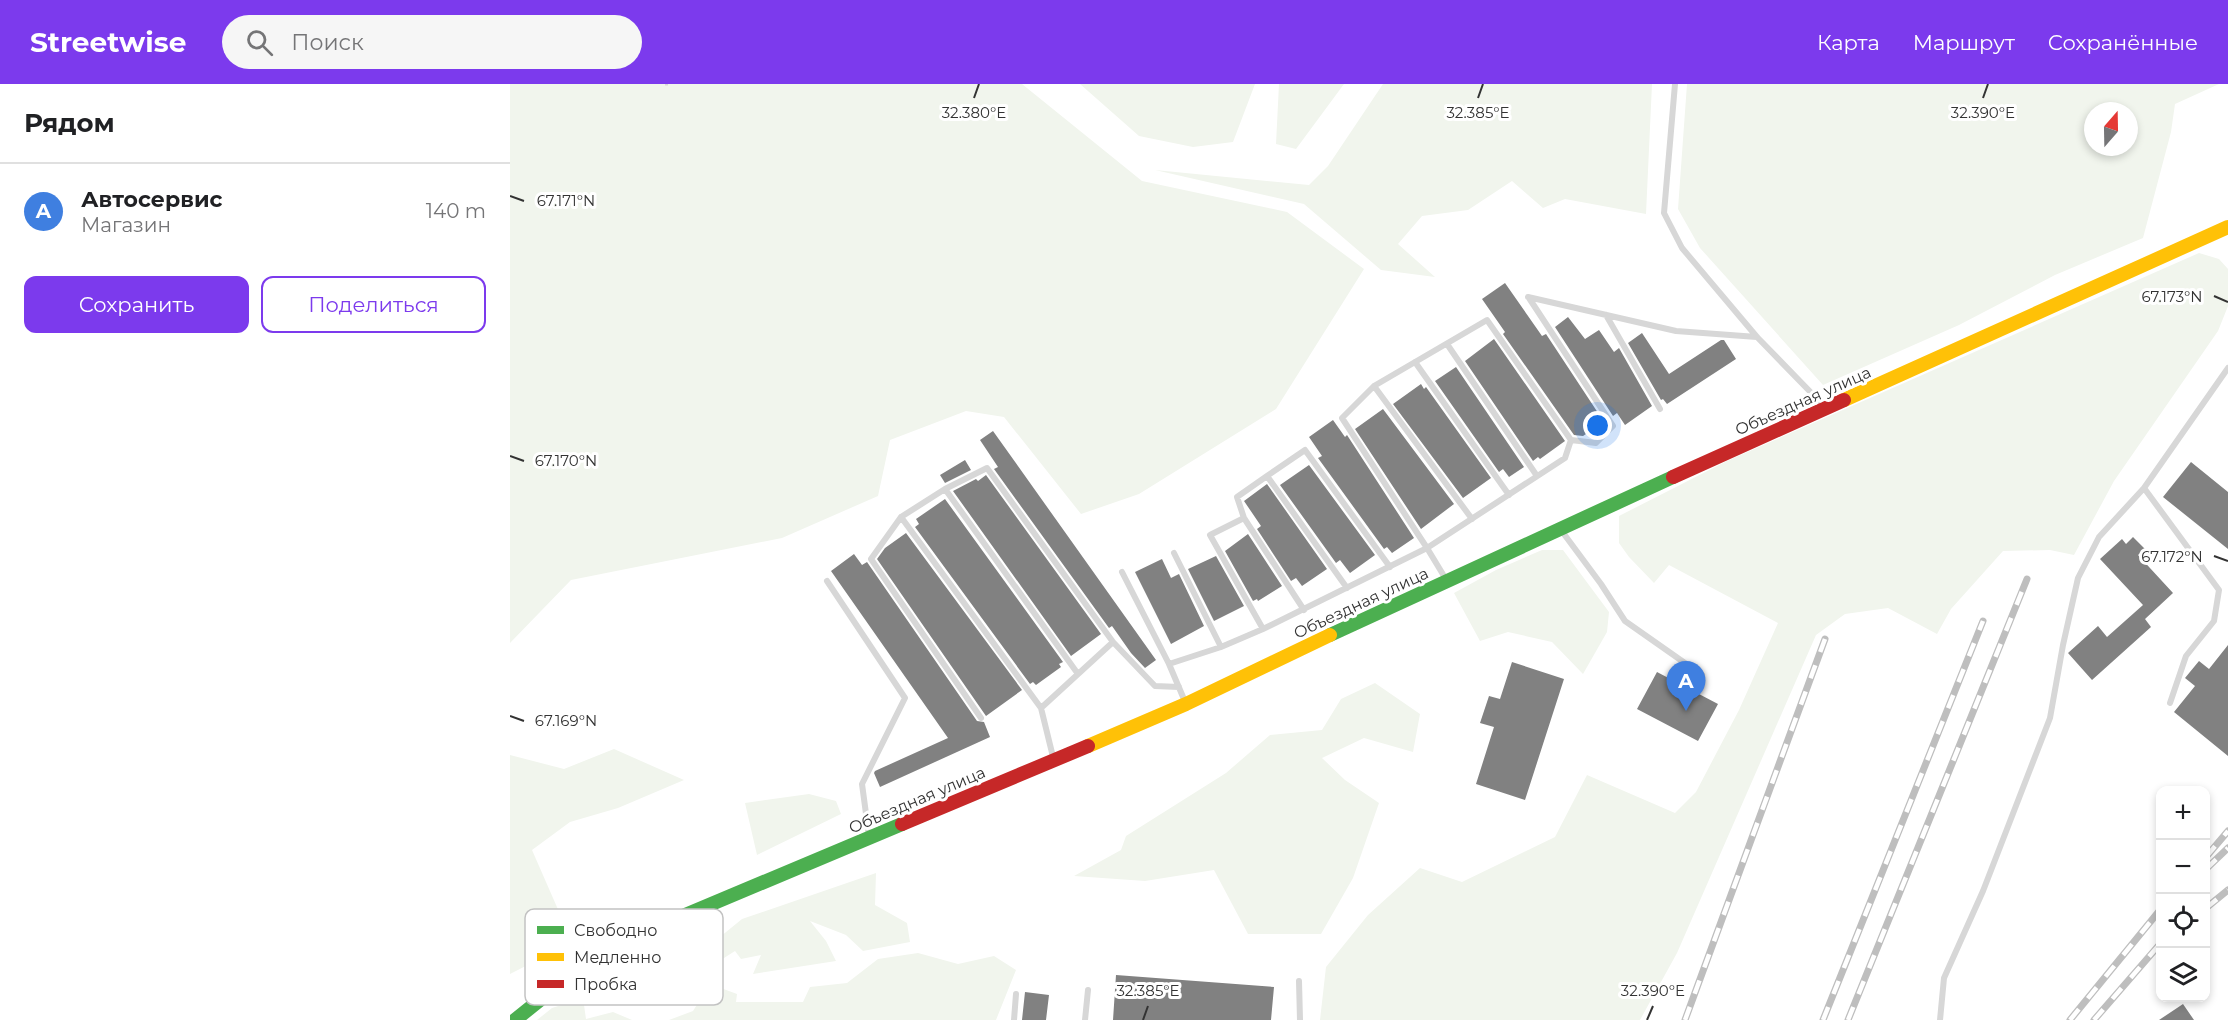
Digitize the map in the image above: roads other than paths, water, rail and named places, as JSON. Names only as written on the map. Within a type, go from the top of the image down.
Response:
[{"type":"main road","name":"Объездная улица","points":[[700,909],[1186,704],[1303,647],[2228,227]]},
{"type":"main road","name":"Объездная улица","points":[[515,1020],[534,1005]]},
{"type":"lane","points":[[1675,84],[1664,213],[1682,248],[1756,337],[1826,408]]},
{"type":"lane","points":[[1447,582],[1342,418],[1374,386],[1487,320],[1571,440],[1596,443],[1613,426],[1528,297],[1676,331],[1756,337]]},
{"type":"lane","points":[[1606,315],[1660,409]]},
{"type":"lane","points":[[1447,344],[1537,476]]},
{"type":"lane","points":[[1415,362],[1509,495]]},
{"type":"lane","points":[[1940,1020],[1944,978],[1983,891],[2050,718],[2062,645],[2078,578],[2099,537],[2144,488],[2228,368]]},
{"type":"lane","points":[[1374,386],[1472,519]]},
{"type":"lane","points":[[1169,664],[1221,647],[1304,610],[1427,548],[1565,458],[1571,440]]},
{"type":"lane","points":[[1304,610],[1244,518],[1238,498],[1305,450],[1390,567]]},
{"type":"lane","points":[[981,718],[871,559],[901,517],[945,489],[987,468],[1113,642],[1155,686],[1179,687]]},
{"type":"lane","points":[[1267,476],[1347,588]]},
{"type":"lane","points":[[2144,488],[2219,590],[2214,621],[2186,656],[2170,703]]},
{"type":"lane","points":[[945,489],[1078,674]]},
{"type":"lane","points":[[901,517],[1041,708],[1054,761]]},
{"type":"lane","points":[[1244,518],[1210,535],[1263,628]]},
{"type":"lane","points":[[1560,530],[1601,584],[1625,621],[1702,675]]},
{"type":"lane","points":[[1174,553],[1221,647]]},
{"type":"lane","points":[[1122,572],[1169,664],[1186,704]]},
{"type":"lane","points":[[826,580],[905,698],[862,784],[869,838]]},
{"type":"lane","points":[[1041,708],[1113,642]]},
{"type":"lane","points":[[1299,981],[1300,1020]]},
{"type":"lane","points":[[1085,1020],[1088,990]]},
{"type":"lane","points":[[1014,1020],[1016,994]]},
{"type":"railway","points":[[1848,1020],[2027,579]]},
{"type":"railway","points":[[1823,1020],[1983,621]]},
{"type":"railway","points":[[1685,1020],[1825,639]]},
{"type":"railway","points":[[2210,852],[2228,831]]},
{"type":"railway","points":[[2210,865],[2228,848]]},
{"type":"railway","points":[[2210,905],[2228,890]]},
{"type":"railway","points":[[2070,1020],[2156,915]]},
{"type":"railway","points":[[2094,1020],[2157,948]]},
{"type":"place","name":"Автосервис","points":[[1686,711]]}]
